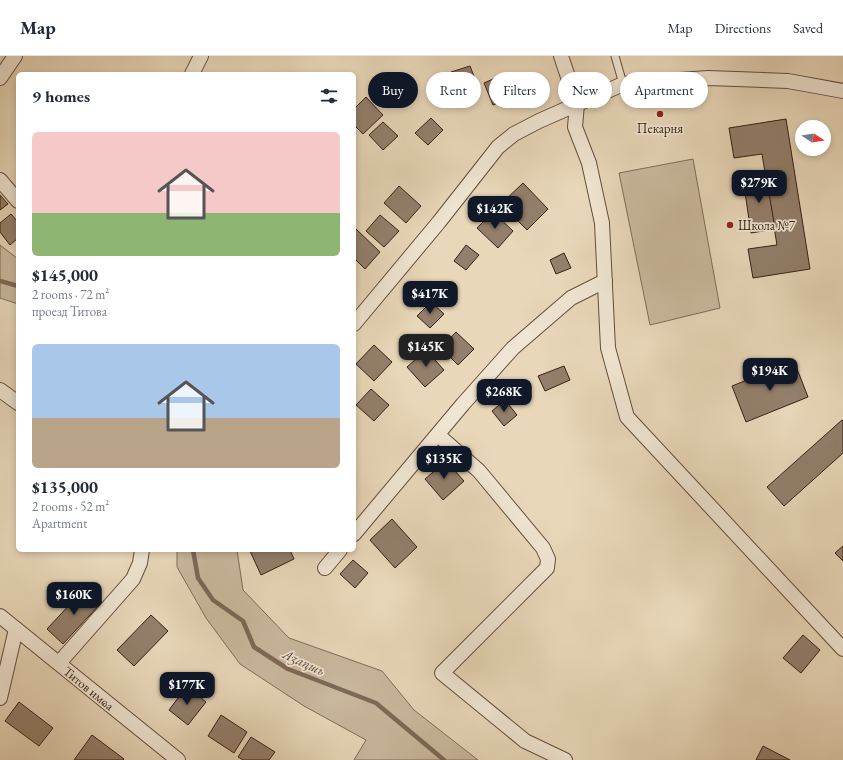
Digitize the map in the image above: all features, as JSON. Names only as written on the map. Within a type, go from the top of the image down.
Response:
[{"type":"street","points":[[0,78],[15,56]]},
{"type":"street","points":[[193,72],[201,56]]},
{"type":"street","points":[[561,56],[566,72]]},
{"type":"street","points":[[708,78],[788,81],[843,91]]},
{"type":"street","points":[[356,322],[439,222],[498,147],[514,134],[568,108]]},
{"type":"street","points":[[577,108],[575,127],[589,163],[602,223],[608,348],[627,417],[843,649]]},
{"type":"street","points":[[0,180],[16,199]]},
{"type":"street","points":[[356,532],[463,404],[513,348],[571,298],[605,281]]},
{"type":"street","points":[[0,390],[16,401]]},
{"type":"street","points":[[438,435],[479,471],[543,548],[548,559],[547,568],[442,673],[525,741],[565,760]]},
{"type":"street","points":[[59,663],[133,579],[140,563],[142,552]]},
{"type":"street","points":[[325,568],[338,552]]},
{"type":"street","name":"Титов имҩа","points":[[0,616],[178,760]]},
{"type":"street","points":[[0,698],[16,629]]},
{"type":"lane","points":[[615,56],[620,74]]},
{"type":"shaded area","points":[[693,159],[720,308],[650,325],[619,173]]},
{"type":"shaded area","points":[[0,245],[16,257],[16,303],[0,298]]},
{"type":"shaded area","points":[[177,552],[237,552],[243,590],[289,638],[382,671],[414,710],[478,760],[354,760],[366,740],[304,706],[240,664],[206,618],[177,567]]},
{"type":"building","points":[[470,66],[472,72],[451,72]]},
{"type":"building","points":[[489,81],[489,95],[484,83]]},
{"type":"building","points":[[366,97],[368,99],[368,108],[376,108],[383,115],[363,134],[356,127],[356,107]]},
{"type":"building","points":[[431,118],[443,130],[428,145],[415,133]]},
{"type":"building","points":[[786,119],[810,269],[753,278],[748,249],[777,245],[762,154],[734,158],[729,128]]},
{"type":"building","points":[[383,122],[398,136],[383,150],[369,135]]},
{"type":"building","points":[[766,175],[775,229],[751,233],[743,179]]},
{"type":"building","points":[[523,183],[548,209],[527,230],[501,204]]},
{"type":"building","points":[[399,186],[421,206],[406,223],[384,203]]},
{"type":"building","points":[[0,195],[8,204],[0,210]]},
{"type":"building","points":[[493,212],[513,231],[498,248],[477,228]]},
{"type":"building","points":[[11,214],[16,220],[16,240],[10,245],[0,232],[0,223]]},
{"type":"building","points":[[380,215],[399,231],[384,247],[366,231]]},
{"type":"building","points":[[356,229],[380,252],[365,269],[356,260]]},
{"type":"building","points":[[466,245],[479,255],[466,270],[454,261]]},
{"type":"building","points":[[564,253],[571,268],[556,274],[550,260]]},
{"type":"building","points":[[431,302],[444,314],[430,328],[417,316]]},
{"type":"building","points":[[456,332],[474,349],[458,365],[441,348]]},
{"type":"building","points":[[374,345],[392,362],[374,381],[356,364]]},
{"type":"building","points":[[426,350],[444,370],[425,387],[407,367]]},
{"type":"building","points":[[794,361],[808,397],[746,422],[732,386]]},
{"type":"building","points":[[564,366],[570,380],[545,391],[538,376]]},
{"type":"building","points":[[371,389],[389,405],[374,421],[356,405]]},
{"type":"building","points":[[505,400],[517,415],[504,426],[492,411]]},
{"type":"building","points":[[842,420],[843,453],[784,506],[767,487]]},
{"type":"building","points":[[446,461],[464,481],[443,500],[425,479]]},
{"type":"building","points":[[392,519],[417,547],[395,568],[370,540]]},
{"type":"building","points":[[843,546],[843,561],[835,553]]},
{"type":"building","points":[[250,552],[291,552],[294,559],[261,575]]},
{"type":"building","points":[[353,560],[368,573],[355,588],[340,574]]},
{"type":"building","points":[[86,587],[102,602],[63,644],[47,629]]},
{"type":"building","points":[[151,615],[168,631],[134,666],[117,650]]},
{"type":"building","points":[[803,635],[820,650],[801,673],[783,658]]},
{"type":"building","points":[[187,686],[206,702],[188,725],[169,710]]},
{"type":"building","points":[[19,702],[53,728],[39,746],[5,721]]},
{"type":"building","points":[[221,715],[247,732],[234,753],[208,736]]},
{"type":"building","points":[[92,735],[124,759],[74,760]]},
{"type":"building","points":[[251,737],[275,752],[269,760],[243,760],[238,757]]},
{"type":"building","points":[[763,746],[790,760],[756,760]]},
{"type":"waterway","name":"Аӡаԥшь","points":[[0,281],[16,285]]},
{"type":"waterway","name":"Аӡаԥшь","points":[[193,552],[198,578],[213,600],[243,621],[254,647],[288,669],[376,703],[444,760]]},
{"type":"place","name":"Пекарня","points":[[660,114]]},
{"type":"place","name":"Школа №7","points":[[730,225]]}]
